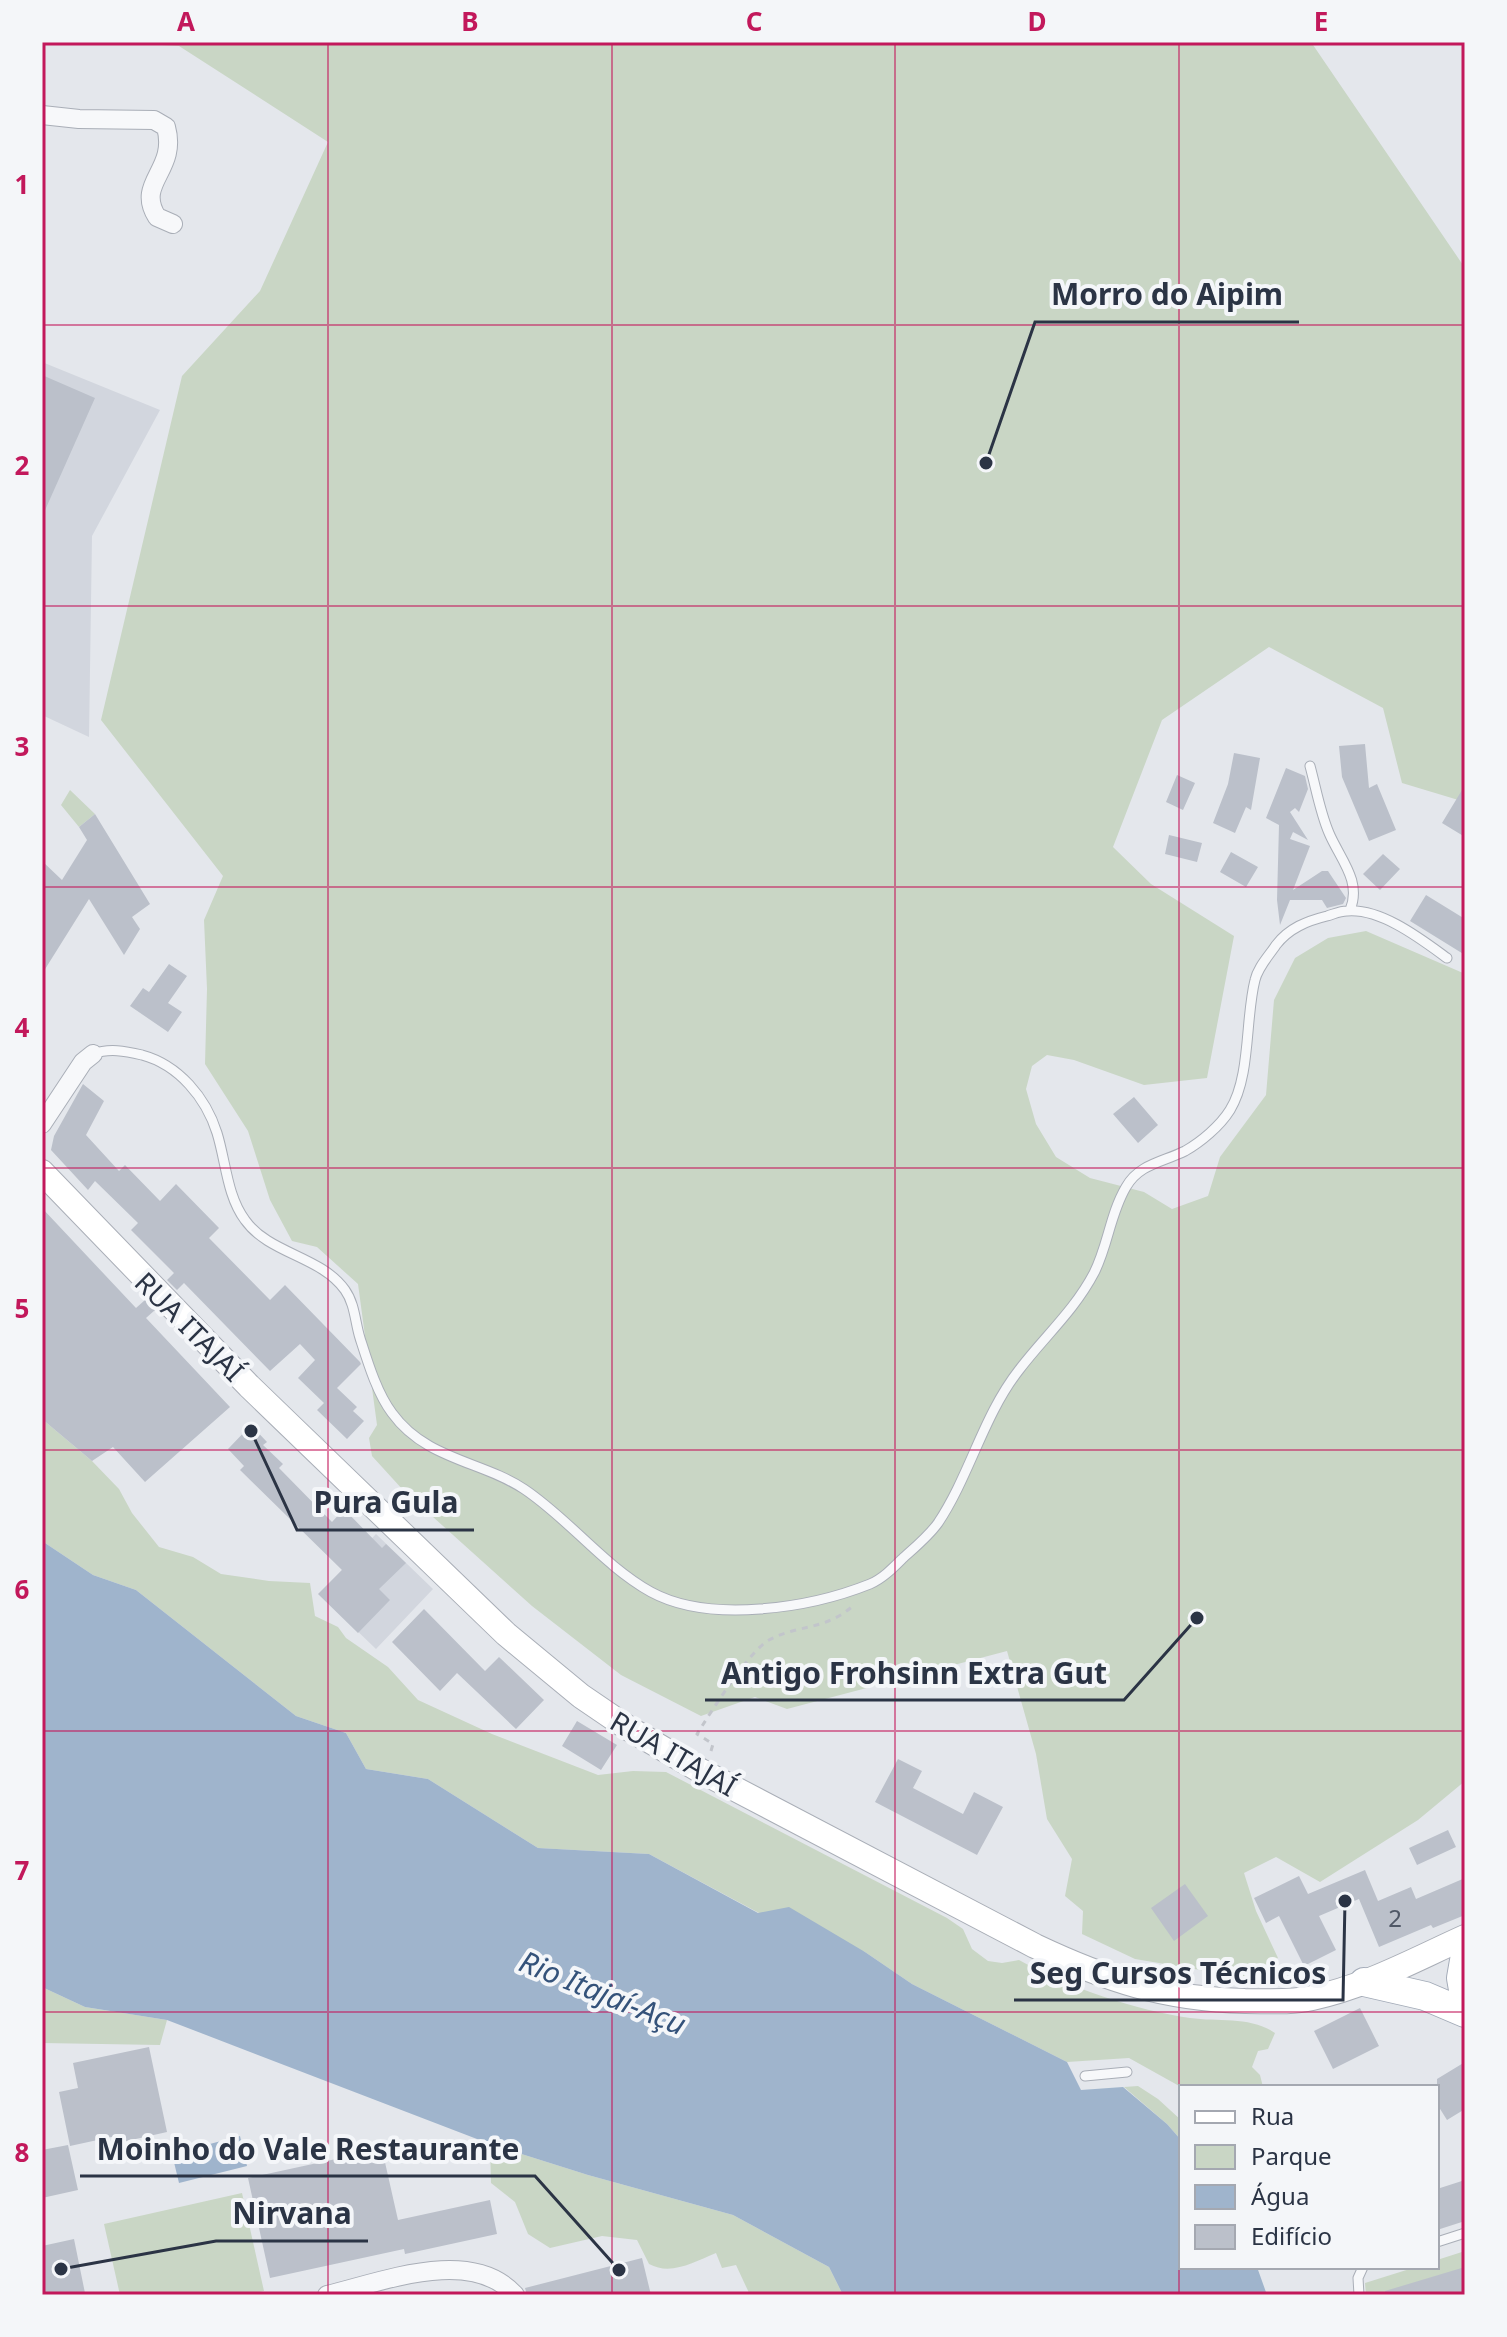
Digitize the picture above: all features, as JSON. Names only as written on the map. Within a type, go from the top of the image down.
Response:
[{"type":"main road","name":"RUA ITAJAÍ","points":[[42,1172],[249,1386],[506,1634],[581,1696],[701,1771],[1062,1959],[1119,1982],[1152,1991],[1283,2002],[1310,1999],[1364,1982],[1465,1937]]},
{"type":"main road","points":[[1465,1955],[1461,1978],[1465,2001]]},
{"type":"main road","points":[[1364,1982],[1425,1996],[1465,2013]]},
{"type":"street","points":[[42,115],[154,120],[166,127],[169,153],[150,189],[150,198],[157,217],[173,224]]},
{"type":"street","points":[[42,1124],[83,1062],[93,1054]]},
{"type":"street","points":[[327,2295],[443,2269],[475,2272],[508,2289]]},
{"type":"lane","points":[[1310,766],[1329,833],[1343,858],[1354,888],[1350,910]]},
{"type":"lane","points":[[93,1054],[105,1050],[151,1057],[183,1078],[197,1093],[217,1133],[241,1216],[265,1239],[292,1251],[329,1275],[344,1289],[353,1306],[360,1338],[375,1380],[393,1414],[419,1440],[451,1458],[519,1485],[615,1566],[653,1593],[693,1607],[748,1609],[806,1604],[877,1582],[935,1527],[961,1482],[995,1405],[1019,1369],[1071,1310],[1091,1279],[1106,1250],[1116,1207],[1128,1183],[1143,1168],[1188,1149],[1216,1127],[1232,1107],[1242,1077],[1257,971],[1284,935],[1310,920],[1350,910],[1394,923],[1447,958]]},
{"type":"lane","points":[[1085,2076],[1127,2072]]},
{"type":"lane","points":[[1439,2241],[1465,2233]]},
{"type":"lane","points":[[1359,2295],[1358,2278],[1362,2269]]},
{"type":"path","points":[[710,1755],[713,1744],[697,1734],[748,1662],[768,1640],[839,1619],[877,1582]]},
{"type":"shaded area","points":[[42,362],[160,410],[92,536],[89,737],[42,715]]},
{"type":"shaded area","points":[[376,1534],[433,1589],[376,1649],[319,1594]]},
{"type":"green space","points":[[110,42],[1311,42],[1465,268],[1465,802],[1402,783],[1383,708],[1269,647],[1162,720],[1113,847],[1151,884],[1234,936],[1207,1078],[1144,1085],[1074,1060],[1047,1055],[1032,1066],[1026,1089],[1036,1124],[1056,1157],[1090,1178],[1144,1192],[1172,1209],[1208,1196],[1220,1157],[1266,1095],[1274,1000],[1295,958],[1328,938],[1366,931],[1465,972],[1465,1781],[1418,1820],[1320,1882],[1276,1857],[1244,1873],[1256,1911],[1278,1958],[1242,1977],[1135,1959],[1082,1934],[1083,1911],[1065,1896],[1072,1859],[1047,1819],[1036,1754],[1007,1651],[787,1709],[755,1697],[701,1716],[621,1675],[532,1606],[403,1490],[372,1456],[369,1438],[377,1425],[358,1284],[317,1247],[292,1241],[270,1200],[248,1131],[205,1064],[207,989],[204,920],[223,876],[101,720],[182,376],[260,291],[328,142],[179,46]]},
{"type":"green space","points":[[70,790],[95,814],[79,827],[61,805]]},
{"type":"green space","points":[[42,1419],[92,1461],[119,1489],[132,1513],[159,1547],[193,1557],[221,1574],[310,1583],[315,1616],[338,1627],[346,1638],[388,1667],[418,1700],[492,1734],[598,1775],[633,1771],[666,1772],[947,1918],[963,1929],[972,1949],[988,1961],[1002,1963],[1019,1960],[1079,1988],[1148,2010],[1190,2018],[1245,2022],[1265,2028],[1275,2033],[1268,2049],[1258,2051],[1252,2067],[1260,2075],[1262,2085],[1179,2086],[1129,2058],[1067,2062],[912,1984],[865,1952],[759,1913],[649,1854],[538,1848],[428,1779],[366,1769],[346,1733],[296,1716],[136,1590],[93,1575],[42,1541]]},
{"type":"green space","points":[[42,1987],[85,2007],[167,2020],[160,2045],[42,2043]]},
{"type":"green space","points":[[1138,2086],[1179,2118],[1179,2138],[1167,2124],[1124,2087]]},
{"type":"green space","points":[[490,2144],[733,2215],[829,2267],[843,2295],[750,2295],[736,2265],[722,2268],[716,2253],[666,2269],[649,2264],[637,2240],[602,2236],[550,2248],[528,2234],[515,2202],[491,2183]]},
{"type":"green space","points":[[242,2193],[264,2291],[247,2295],[120,2295],[104,2224]]},
{"type":"green space","points":[[1465,2251],[1465,2295],[1366,2295],[1365,2283],[1410,2269],[1439,2269],[1439,2259]]},
{"type":"water","name":"Rio Itajaí-Açu","points":[[42,1541],[93,1575],[136,1590],[296,1716],[346,1733],[366,1769],[428,1779],[538,1848],[649,1854],[758,1913],[789,1907],[912,1984],[1067,2062],[1081,2090],[1123,2087],[1179,2138],[1179,2269],[1258,2269],[1267,2295],[843,2295],[829,2267],[733,2215],[490,2144],[167,2020],[85,2007],[42,1987]]},
{"type":"water","points":[[240,2136],[247,2166],[179,2183],[172,2154]]},
{"type":"building","points":[[42,375],[95,398],[42,517]]},
{"type":"building","points":[[1365,744],[1369,788],[1377,784],[1396,830],[1369,841],[1342,777],[1339,746]]},
{"type":"building","points":[[1234,753],[1260,758],[1251,810],[1246,807],[1235,833],[1213,823],[1228,784]]},
{"type":"building","points":[[1286,768],[1305,776],[1308,789],[1299,812],[1295,808],[1290,812],[1308,840],[1293,832],[1290,839],[1310,846],[1293,890],[1322,871],[1328,871],[1346,898],[1343,904],[1327,908],[1322,900],[1290,900],[1280,925],[1277,900],[1279,825],[1266,818]]},
{"type":"building","points":[[1177,775],[1195,783],[1183,810],[1166,802]]},
{"type":"building","points":[[1465,785],[1465,837],[1442,823]]},
{"type":"building","points":[[95,814],[150,904],[132,917],[140,929],[124,955],[89,899],[42,974],[42,861],[62,880],[87,840],[79,827]]},
{"type":"building","points":[[1169,835],[1202,843],[1197,862],[1165,854]]},
{"type":"building","points":[[1231,852],[1258,867],[1246,887],[1220,872]]},
{"type":"building","points":[[1383,854],[1400,869],[1380,890],[1363,874]]},
{"type":"building","points":[[1426,895],[1465,919],[1465,955],[1410,921]]},
{"type":"building","points":[[169,964],[187,976],[168,1003],[182,1012],[168,1032],[130,1006],[143,988],[149,992]]},
{"type":"building","points":[[83,1084],[104,1101],[86,1135],[119,1171],[125,1165],[160,1201],[176,1184],[219,1228],[209,1238],[270,1300],[285,1285],[360,1362],[337,1388],[357,1407],[353,1411],[364,1421],[347,1439],[317,1410],[324,1403],[298,1378],[315,1360],[300,1344],[270,1371],[184,1283],[177,1290],[167,1280],[174,1273],[131,1230],[138,1223],[95,1181],[88,1190],[51,1150],[54,1136]]},
{"type":"building","points":[[1134,1097],[1158,1125],[1138,1143],[1113,1114]]},
{"type":"building","points":[[42,1208],[136,1308],[145,1300],[155,1310],[146,1318],[230,1407],[145,1482],[113,1447],[92,1461],[42,1419]]},
{"type":"building","points":[[251,1425],[267,1442],[263,1445],[283,1464],[279,1468],[332,1522],[344,1509],[382,1548],[386,1544],[406,1563],[379,1589],[390,1600],[358,1633],[318,1594],[342,1570],[240,1470],[244,1466],[228,1449]]},
{"type":"building","points":[[424,1609],[485,1671],[499,1657],[544,1700],[516,1729],[457,1673],[440,1691],[392,1642]]},
{"type":"building","points":[[577,1721],[617,1745],[601,1770],[562,1746]]},
{"type":"building","points":[[898,1759],[922,1771],[913,1788],[963,1814],[974,1792],[1003,1807],[977,1855],[875,1802]]},
{"type":"building","points":[[1448,1830],[1456,1847],[1417,1865],[1409,1848]]},
{"type":"building","points":[[1365,1870],[1378,1901],[1411,1887],[1416,1899],[1465,1878],[1465,1915],[1433,1928],[1431,1925],[1379,1947],[1359,1899],[1319,1916],[1336,1950],[1304,1966],[1279,1916],[1266,1923],[1254,1898],[1299,1876],[1308,1894]]},
{"type":"building","points":[[1185,1884],[1208,1916],[1174,1941],[1151,1908]]},
{"type":"building","points":[[1360,2008],[1379,2046],[1333,2069],[1314,2031]]},
{"type":"building","points":[[149,2047],[167,2132],[118,2143],[116,2136],[70,2146],[59,2092],[78,2088],[73,2063]]},
{"type":"building","points":[[1465,2062],[1465,2109],[1447,2120],[1439,2107],[1437,2079]]},
{"type":"building","points":[[68,2145],[78,2190],[42,2198],[42,2150]]},
{"type":"building","points":[[382,2149],[398,2220],[490,2200],[497,2234],[405,2254],[404,2249],[270,2278],[248,2178]]},
{"type":"building","points":[[1465,2180],[1465,2221],[1439,2229],[1439,2188]]},
{"type":"building","points":[[74,2239],[85,2293],[42,2295],[42,2246]]},
{"type":"building","points":[[642,2258],[651,2295],[527,2295],[525,2288]]},
{"type":"building","points":[[1465,2267],[1465,2295],[1385,2295],[1385,2291]]},
{"type":"place","name":"Morro do Aipim","points":[[986,463]]},
{"type":"place","name":"Pura Gula","points":[[251,1431]]},
{"type":"place","name":"Antigo Frohsinn Extra Gut","points":[[1197,1618]]},
{"type":"place","name":"Seg Cursos Técnicos","points":[[1345,1901]]},
{"type":"place","name":"Nirvana","points":[[61,2269]]},
{"type":"place","name":"Moinho do Vale Restaurante","points":[[619,2270]]}]
